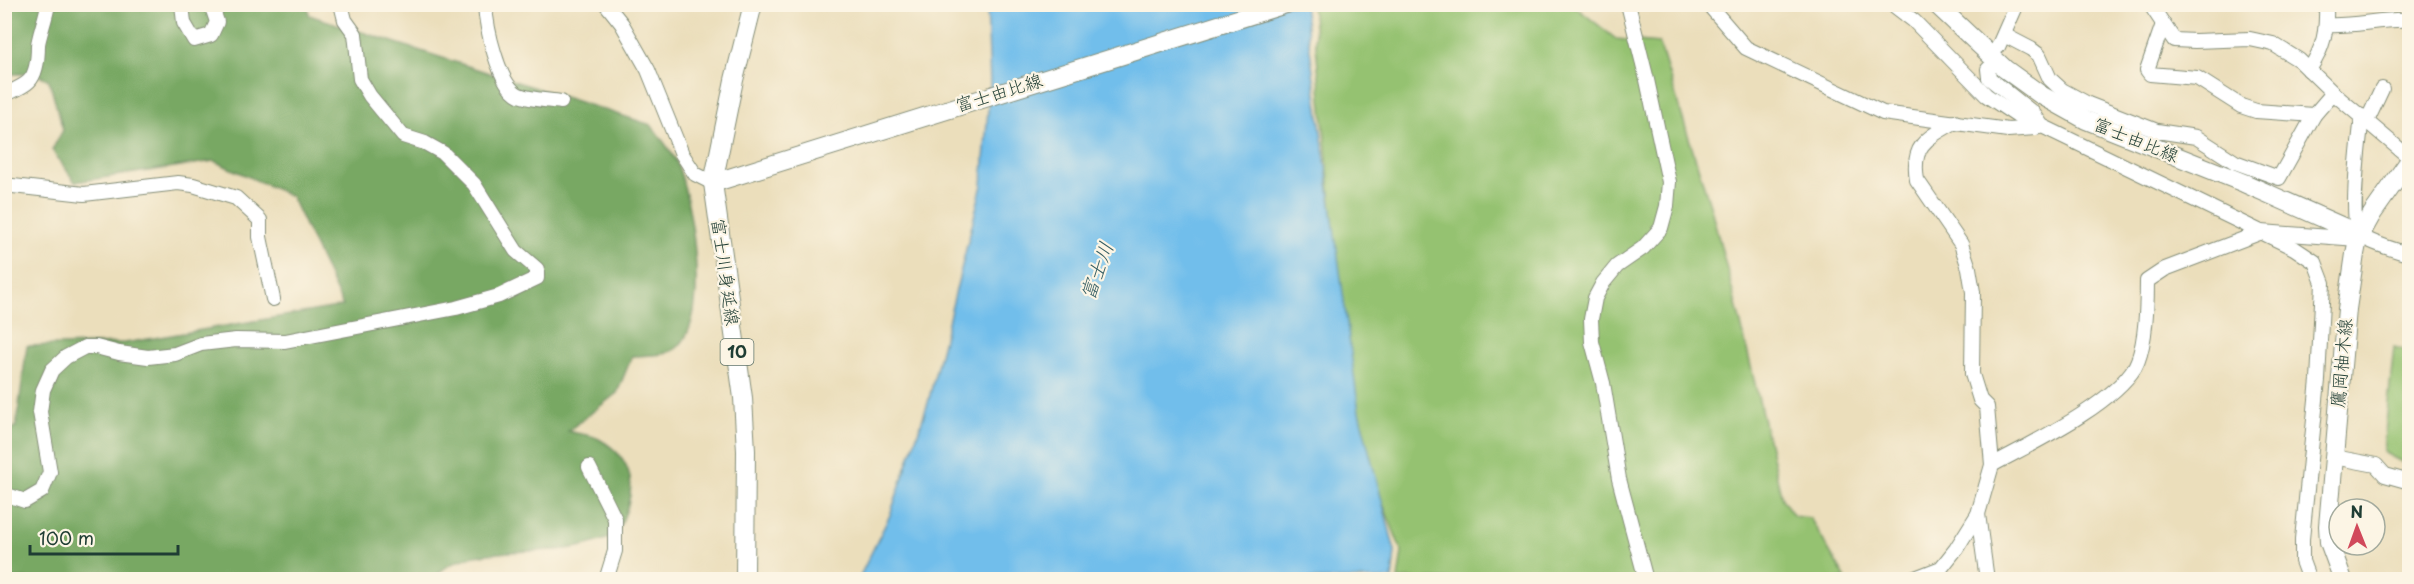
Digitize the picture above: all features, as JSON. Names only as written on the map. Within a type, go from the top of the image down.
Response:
[{"type":"main road","name":"富士川身延線","points":[[745,579],[746,451],[743,398],[713,183],[734,80],[753,4]]},
{"type":"main road","name":"富士由比線","points":[[713,183],[1286,4]]},
{"type":"main road","name":"富士由比線","points":[[1936,4],[2005,69],[2041,95],[2086,120],[2244,183],[2360,238]]},
{"type":"main road","name":"鷹岡柚木線","points":[[2343,579],[2329,542],[2329,504],[2347,309],[2360,238],[2372,214],[2409,159]]},
{"type":"street","points":[[4,95],[30,81],[40,49],[38,45],[45,24],[48,4]]},
{"type":"street","points":[[182,4],[184,23],[194,40],[211,36],[217,22],[211,4]]},
{"type":"street","points":[[4,494],[25,501],[42,491],[50,472],[40,412],[43,390],[52,370],[66,357],[85,347],[148,357],[175,354],[201,344],[236,339],[285,341],[456,308],[499,296],[537,278],[537,269],[516,251],[474,184],[443,153],[425,142],[403,136],[370,96],[360,78],[355,34],[345,20],[341,4]]},
{"type":"street","points":[[485,4],[485,21],[509,88],[520,95],[561,102]]},
{"type":"street","points":[[606,4],[622,24],[648,70],[682,154],[695,174],[713,183]]},
{"type":"street","points":[[1628,4],[1669,182],[1667,206],[1661,228],[1643,248],[1617,266],[1603,283],[1595,298],[1591,320],[1592,342],[1602,383],[1619,479],[1646,579]]},
{"type":"street","points":[[1708,4],[1746,48],[1883,113],[2008,130],[2039,127]]},
{"type":"street","points":[[1892,4],[1914,21],[1986,95],[2039,127],[2262,232],[2315,262],[2324,283],[2318,380],[2302,539],[2302,561],[2309,579]]},
{"type":"street","points":[[2017,4],[2001,41],[2031,49],[2039,56],[2050,79],[2062,90],[2088,104],[2157,131],[2196,137],[2235,162],[2279,178],[2314,115],[2333,93]]},
{"type":"street","points":[[2150,4],[2174,40],[2250,39],[2273,44],[2299,60],[2409,159]]},
{"type":"street","points":[[2309,70],[2322,50],[2326,25],[2326,4]]},
{"type":"street","points":[[2326,25],[2346,26],[2409,20]]},
{"type":"street","points":[[2163,24],[2147,70],[2150,74],[2197,78],[2241,106],[2256,111],[2314,115]]},
{"type":"street","points":[[1988,69],[1989,78],[2032,113],[2039,127]]},
{"type":"street","points":[[2360,238],[2356,228],[2355,203],[2364,118],[2382,89]]},
{"type":"street","points":[[1910,579],[1941,568],[1956,549],[1978,514],[1992,465],[1987,407],[1980,400],[1972,374],[1973,292],[1969,268],[1961,244],[1917,180],[1915,169],[1915,159],[1921,145],[1955,122]]},
{"type":"street","points":[[4,185],[84,194],[178,183],[193,185],[236,198],[260,220],[260,237],[273,298]]},
{"type":"street","points":[[1992,465],[2091,409],[2134,367],[2140,353],[2147,281],[2165,269],[2262,232],[2360,238],[2409,255]]},
{"type":"street","points":[[2334,457],[2376,465],[2385,475],[2409,482]]},
{"type":"street","points":[[589,467],[615,519],[615,551],[606,579]]},
{"type":"street","points":[[1978,514],[1987,579]]},
{"type":"green space","points":[[4,5],[308,5],[309,15],[651,125],[675,158],[683,181],[695,256],[694,308],[689,329],[680,345],[670,352],[632,356],[617,393],[568,431],[599,439],[613,449],[628,470],[631,483],[630,495],[627,509],[615,536],[588,545],[562,549],[480,555],[446,567],[434,579],[5,579],[5,432],[16,427],[27,346],[125,343],[343,306],[291,196],[214,161],[75,182],[52,150],[63,130],[49,80],[37,74],[5,74]]},
{"type":"green space","points":[[1312,5],[1573,5],[1616,39],[1659,43],[1711,208],[1782,499],[1794,516],[1810,518],[1846,579],[1398,579],[1402,552],[1353,428]]},
{"type":"green space","points":[[2394,347],[2409,351],[2409,466],[2383,452]]},
{"type":"water","name":"富士川","points":[[987,5],[1304,5],[1359,412],[1395,551],[1392,579],[858,580],[890,515],[928,403],[982,185],[990,85]]}]
